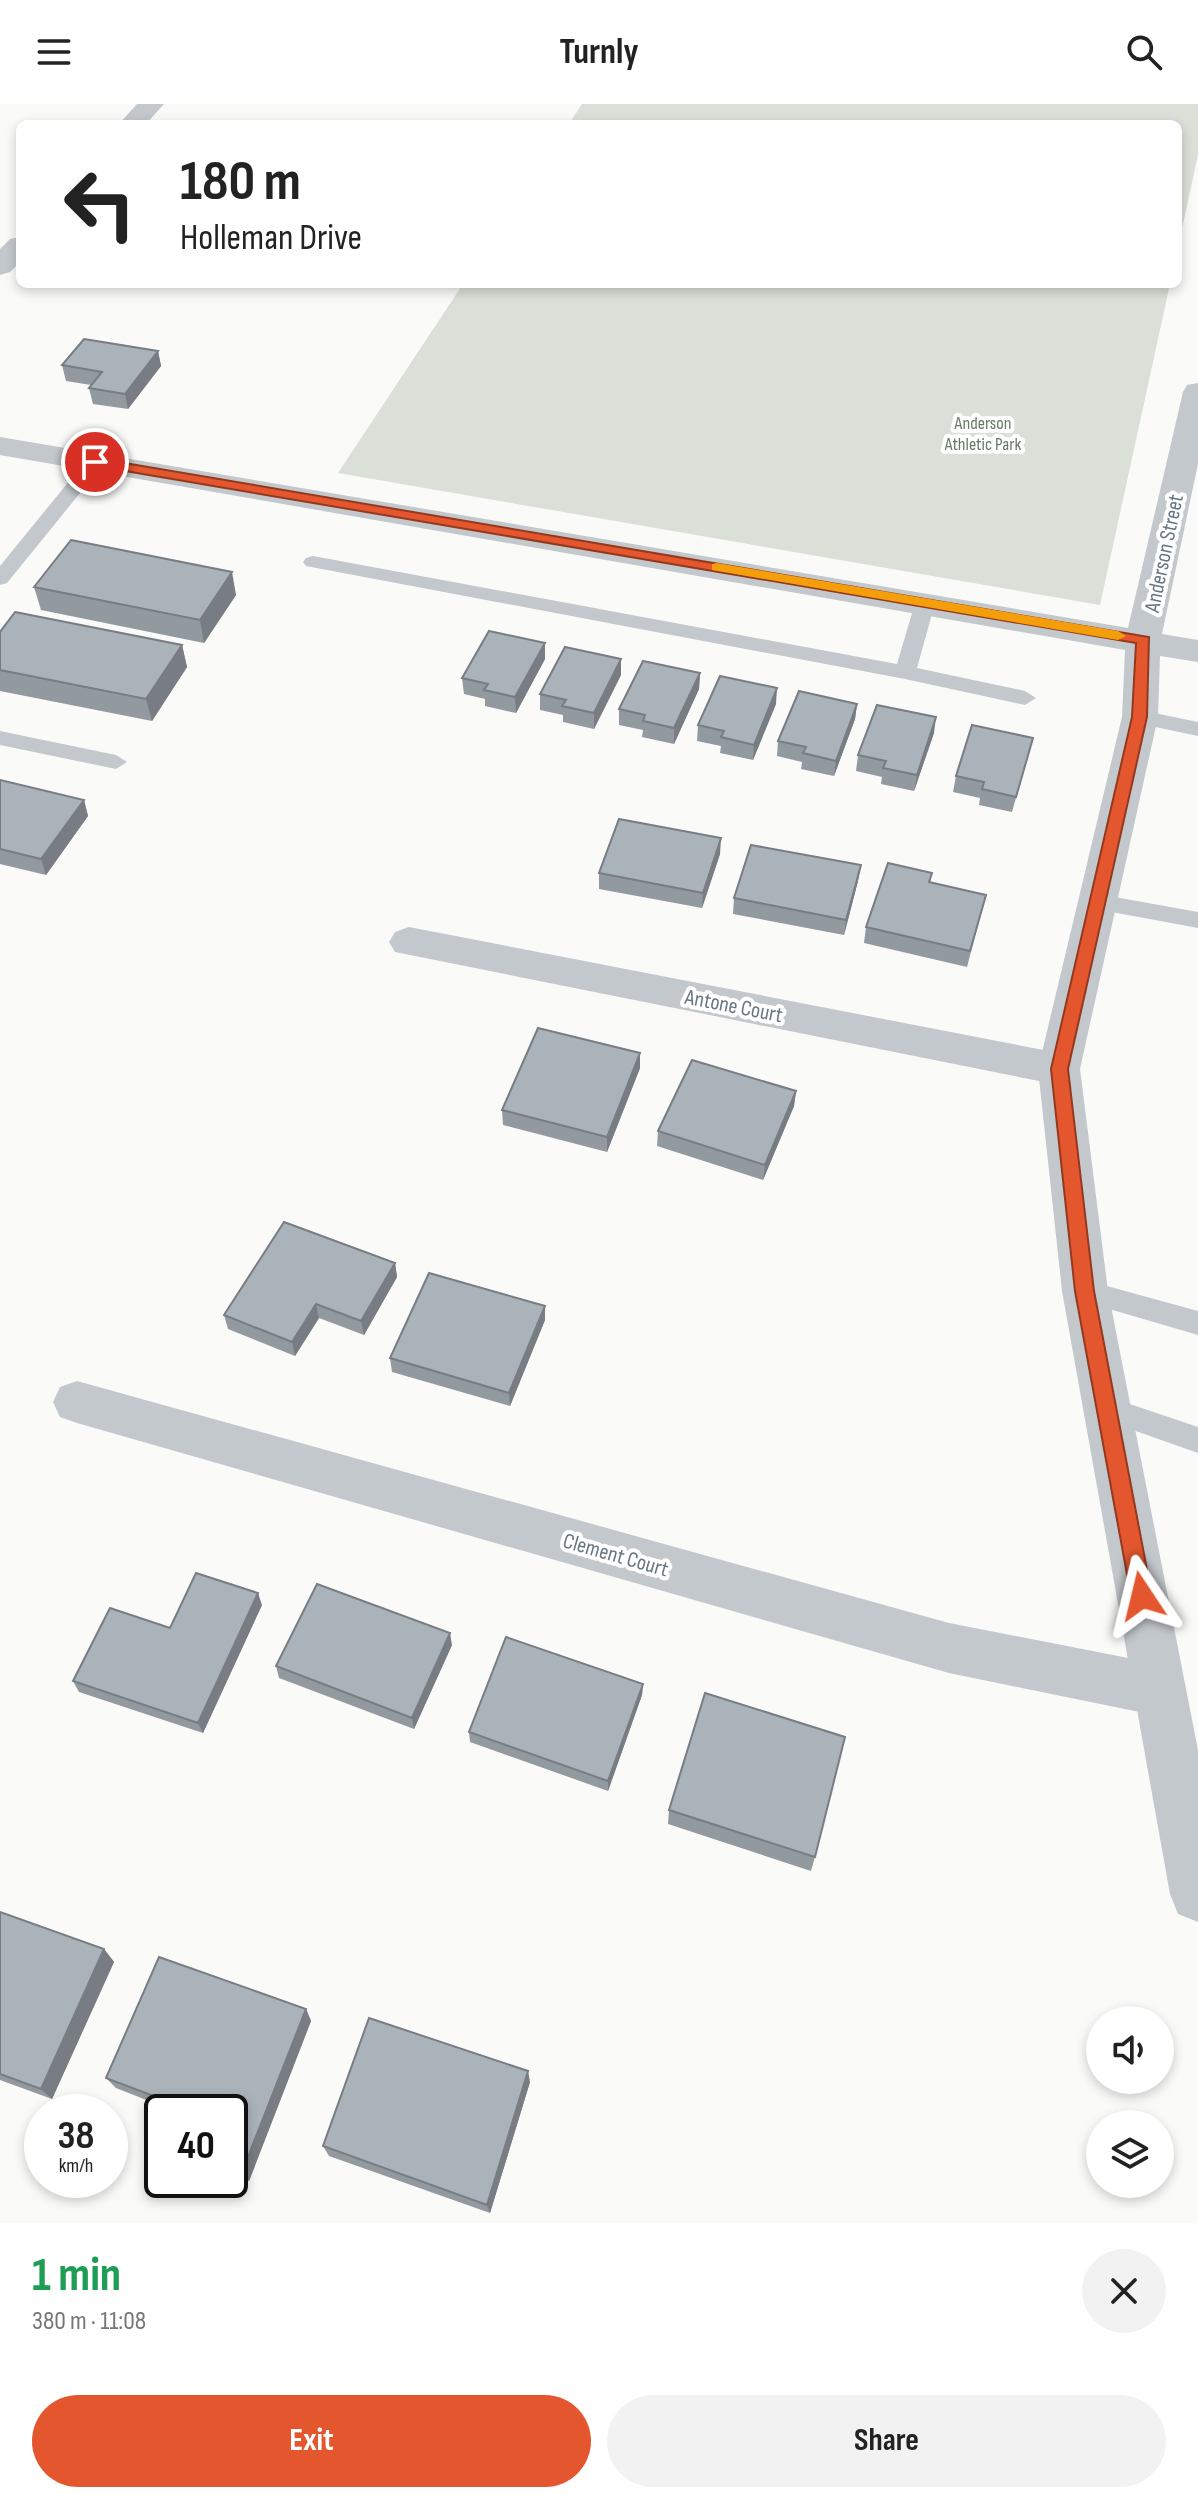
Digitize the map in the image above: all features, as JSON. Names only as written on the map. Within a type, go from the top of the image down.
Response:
[{"type":"street","points":[[136,120],[151,104]]},
{"type":"street","points":[[0,266],[16,249]]},
{"type":"street","name":"Anderson Street","points":[[1198,392],[1143,640],[1140,717],[1059,1069],[1085,1291],[1198,1894]]},
{"type":"street","points":[[0,446],[1198,651]]},
{"type":"street","name":"Antone Court","points":[[409,942],[1059,1069]]},
{"type":"street","name":"Clement Court","points":[[77,1402],[949,1648],[1159,1690]]},
{"type":"lane","points":[[0,579],[95,462]]},
{"type":"lane","points":[[313,562],[905,672],[1025,698]]},
{"type":"lane","points":[[905,672],[925,603]]},
{"type":"lane","points":[[1140,717],[1198,729]]},
{"type":"lane","points":[[0,738],[116,762]]},
{"type":"lane","points":[[1098,902],[1198,920]]},
{"type":"lane","points":[[1085,1291],[1198,1323]]},
{"type":"lane","points":[[1106,1408],[1198,1440]]},
{"type":"green space","points":[[582,104],[1198,104],[1198,155],[1182,229],[1182,120],[572,120]]},
{"type":"green space","name":"Anderson Athletic Park","points":[[460,288],[1169,288],[1100,605],[338,473]]},
{"type":"building","points":[[84,339],[158,351],[125,394],[89,388],[102,372],[62,365]]},
{"type":"building","points":[[71,540],[232,572],[200,620],[34,587]]},
{"type":"building","points":[[15,612],[182,645],[146,699],[0,670],[0,632]]},
{"type":"building","points":[[489,631],[545,643],[515,697],[484,690],[488,684],[462,678]]},
{"type":"building","points":[[565,647],[621,659],[594,713],[562,706],[566,700],[540,694]]},
{"type":"building","points":[[643,661],[700,673],[674,728],[643,721],[645,715],[619,709]]},
{"type":"building","points":[[720,676],[777,688],[754,745],[721,737],[724,731],[698,725]]},
{"type":"building","points":[[799,691],[857,704],[836,761],[803,753],[806,747],[778,741]]},
{"type":"building","points":[[877,705],[936,717],[917,775],[883,768],[886,761],[858,755]]},
{"type":"building","points":[[972,725],[1033,738],[1016,797],[982,789],[984,782],[956,776]]},
{"type":"building","points":[[0,780],[84,800],[41,859],[0,849]]},
{"type":"building","points":[[619,819],[721,838],[703,893],[599,873]]},
{"type":"building","points":[[751,845],[861,865],[846,920],[734,898]]},
{"type":"building","points":[[888,863],[932,873],[929,882],[986,895],[970,951],[866,927]]},
{"type":"building","points":[[538,1028],[640,1053],[607,1137],[502,1110]]},
{"type":"building","points":[[692,1060],[796,1091],[765,1165],[658,1131]]},
{"type":"building","points":[[284,1222],[395,1263],[361,1321],[316,1304],[292,1342],[224,1315]]},
{"type":"building","points":[[429,1273],[545,1306],[509,1393],[390,1358]]},
{"type":"building","points":[[196,1573],[258,1593],[198,1723],[73,1681],[110,1608],[170,1628]]},
{"type":"building","points":[[317,1584],[450,1633],[412,1718],[276,1666]]},
{"type":"building","points":[[506,1637],[643,1684],[608,1781],[469,1732]]},
{"type":"building","points":[[705,1693],[845,1737],[815,1857],[669,1810]]},
{"type":"building","points":[[0,1912],[104,1949],[41,2089],[0,2074]]},
{"type":"building","points":[[159,1957],[306,2009],[248,2157],[248,2094],[148,2094],[106,2078]]},
{"type":"building","points":[[369,2018],[528,2071],[487,2205],[323,2146]]},
{"type":"slow traffic","points":[[717,567],[1118,636]]},
{"type":"route","points":[[95,462],[1143,640],[1140,717],[1059,1069],[1076,1234],[1142,1596]]}]
